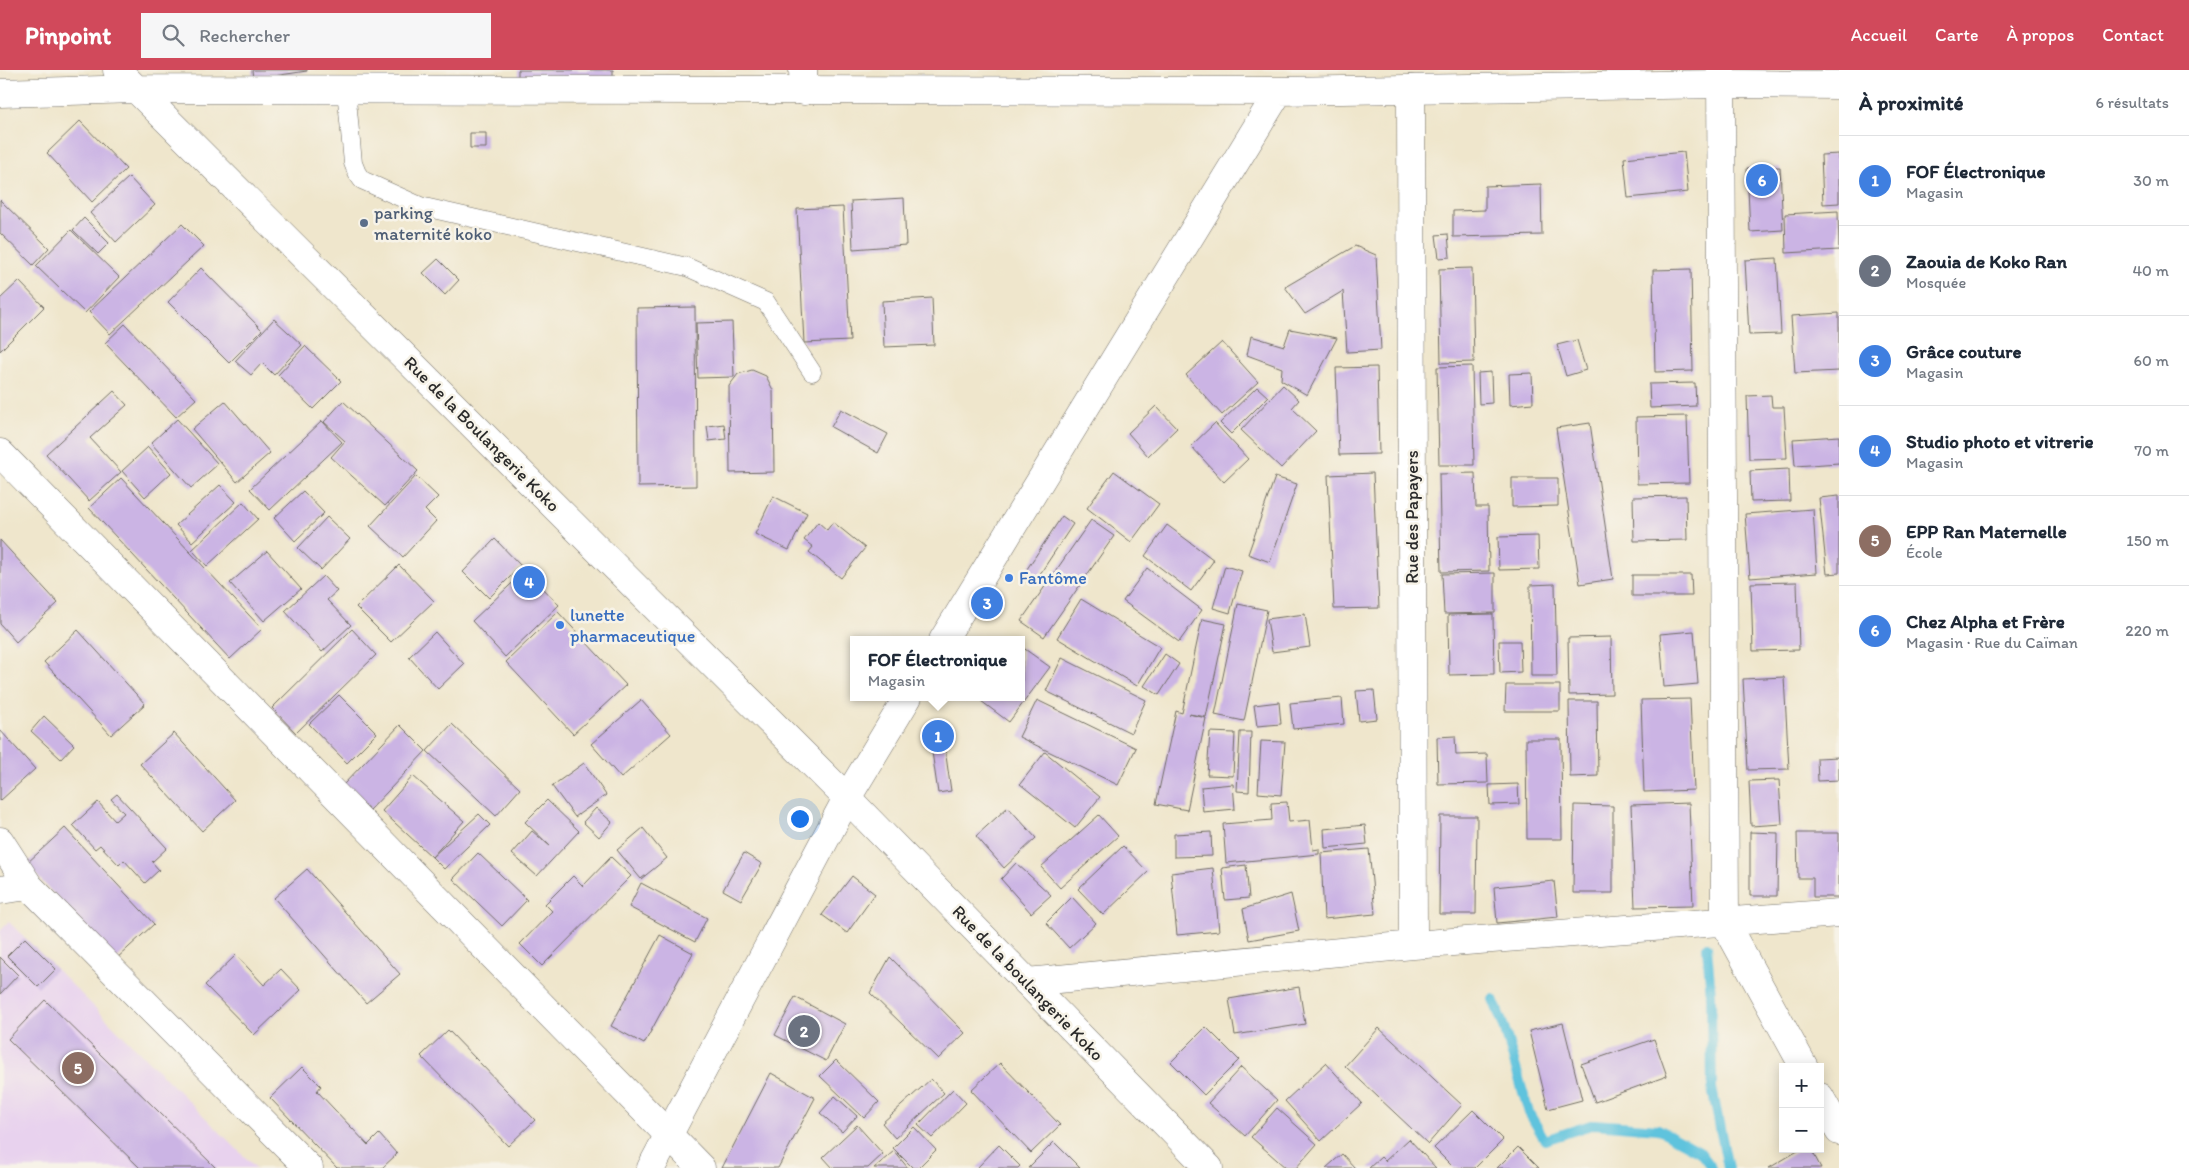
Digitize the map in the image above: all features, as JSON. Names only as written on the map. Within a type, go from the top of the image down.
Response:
[{"type":"street","name":"Rue de la Boulangerie Koko","points":[[117,70],[846,798]]},
{"type":"street","points":[[0,93],[136,89],[346,89],[803,80],[1279,91],[1411,89],[1721,77],[1839,85]]},
{"type":"street","points":[[1721,77],[1725,923],[1802,1063]]},
{"type":"street","name":"Rue des Papayers","points":[[1411,89],[1413,945]]},
{"type":"street","points":[[945,636],[1279,91]]},
{"type":"street","points":[[0,453],[701,1168]]},
{"type":"street","points":[[651,1168],[846,798],[906,701]]},
{"type":"street","name":"Rue de la boulangerie Koko","points":[[846,798],[1209,1168]]},
{"type":"street","points":[[0,842],[29,886],[309,1168]]},
{"type":"street","points":[[0,890],[29,886]]},
{"type":"street","points":[[1026,982],[1413,945],[1839,913]]},
{"type":"street","points":[[1824,1104],[1839,1131]]},
{"type":"lane","points":[[346,89],[353,163],[356,173],[362,180],[420,206],[687,267],[766,302],[812,372]]},
{"type":"shaded area","points":[[9,922],[256,1168],[0,1168],[0,931]]},
{"type":"building","points":[[252,70],[307,70],[307,71],[253,79]]},
{"type":"building","points":[[518,70],[613,70],[613,86],[518,86]]},
{"type":"building","points":[[80,121],[126,169],[92,202],[47,153]]},
{"type":"building","points":[[470,133],[486,133],[486,148],[470,148]]},
{"type":"building","points":[[1684,152],[1688,192],[1628,198],[1624,158]]},
{"type":"building","points":[[1839,154],[1839,203],[1823,204],[1821,155]]},
{"type":"building","points":[[1780,167],[1783,230],[1750,232],[1747,168]]},
{"type":"building","points":[[129,177],[155,205],[116,242],[90,213]]},
{"type":"building","points":[[1541,184],[1542,235],[1453,237],[1453,211],[1485,210],[1485,186]]},
{"type":"building","points":[[904,198],[906,245],[853,249],[851,201]]},
{"type":"building","points":[[0,200],[49,248],[33,265],[0,233]]},
{"type":"building","points":[[843,207],[850,341],[804,343],[797,209]]},
{"type":"building","points":[[1838,211],[1839,250],[1786,253],[1785,214]]},
{"type":"building","points":[[84,218],[109,243],[98,254],[73,230]]},
{"type":"building","points":[[182,224],[204,246],[110,334],[89,312]]},
{"type":"building","points":[[71,230],[119,277],[85,313],[36,266]]},
{"type":"building","points":[[1448,234],[1450,257],[1439,258],[1436,235]]},
{"type":"building","points":[[1355,246],[1376,255],[1381,350],[1347,352],[1343,291],[1305,314],[1285,287]]},
{"type":"building","points":[[1777,258],[1781,334],[1749,335],[1745,260]]},
{"type":"building","points":[[438,259],[459,280],[445,295],[423,273]]},
{"type":"building","points":[[201,268],[262,330],[229,363],[168,302]]},
{"type":"building","points":[[1472,268],[1474,362],[1441,363],[1439,269]]},
{"type":"building","points":[[1691,269],[1693,371],[1655,372],[1653,270]]},
{"type":"building","points":[[19,281],[44,307],[0,351],[0,299]]},
{"type":"building","points":[[932,298],[934,345],[884,347],[882,301]]},
{"type":"building","points":[[695,307],[696,486],[638,487],[637,308]]},
{"type":"building","points":[[1839,313],[1839,371],[1795,373],[1791,316]]},
{"type":"building","points":[[274,319],[302,345],[274,375],[262,363],[251,375],[235,361]]},
{"type":"building","points":[[732,322],[734,377],[698,378],[696,323]]},
{"type":"building","points":[[125,324],[196,399],[176,417],[105,343]]},
{"type":"building","points":[[1290,329],[1337,338],[1307,395],[1281,380],[1282,368],[1247,355],[1251,336],[1284,346]]},
{"type":"building","points":[[1577,340],[1586,370],[1566,376],[1557,345]]},
{"type":"building","points":[[1222,342],[1258,382],[1222,415],[1186,375]]},
{"type":"building","points":[[305,346],[341,381],[313,409],[278,375]]},
{"type":"building","points":[[1472,366],[1474,465],[1439,465],[1437,367]]},
{"type":"building","points":[[1377,367],[1379,454],[1339,455],[1336,368]]},
{"type":"building","points":[[752,370],[766,376],[773,390],[774,472],[730,473],[729,386],[738,374]]},
{"type":"building","points":[[1491,372],[1492,403],[1479,404],[1478,373]]},
{"type":"building","points":[[1532,373],[1533,403],[1510,405],[1509,374]]},
{"type":"building","points":[[1695,383],[1696,406],[1650,408],[1649,384]]},
{"type":"building","points":[[1283,385],[1299,400],[1292,408],[1316,431],[1281,468],[1241,430]]},
{"type":"building","points":[[1257,387],[1268,397],[1231,434],[1220,423]]},
{"type":"building","points":[[114,391],[127,405],[90,438],[121,472],[89,501],[46,454]]},
{"type":"building","points":[[1771,395],[1772,407],[1784,407],[1787,458],[1749,459],[1747,396]]},
{"type":"building","points":[[225,401],[270,453],[237,482],[192,429]]},
{"type":"building","points":[[343,401],[418,471],[385,506],[331,457],[345,441],[324,422]]},
{"type":"building","points":[[1156,406],[1177,428],[1148,456],[1128,433]]},
{"type":"building","points":[[841,409],[888,434],[878,453],[831,427]]},
{"type":"building","points":[[1687,416],[1689,483],[1637,484],[1636,417]]},
{"type":"building","points":[[177,419],[218,464],[191,488],[151,443]]},
{"type":"building","points":[[322,421],[342,442],[270,510],[250,489]]},
{"type":"building","points":[[1215,423],[1248,459],[1224,482],[1191,446]]},
{"type":"building","points":[[1590,423],[1613,579],[1580,584],[1556,428]]},
{"type":"building","points":[[724,424],[726,439],[709,441],[707,426]]},
{"type":"building","points":[[1839,436],[1839,463],[1795,466],[1793,439]]},
{"type":"building","points":[[148,447],[171,473],[145,497],[122,471]]},
{"type":"building","points":[[1789,469],[1790,501],[1751,502],[1750,471]]},
{"type":"building","points":[[1114,471],[1159,504],[1131,542],[1087,508]]},
{"type":"building","points":[[1373,473],[1379,608],[1334,609],[1328,475]]},
{"type":"building","points":[[1475,473],[1476,507],[1488,507],[1489,571],[1441,572],[1439,474]]},
{"type":"building","points":[[416,476],[438,497],[425,510],[436,521],[403,557],[370,526]]},
{"type":"building","points":[[1275,477],[1297,484],[1270,562],[1248,554]]},
{"type":"building","points":[[121,478],[262,629],[230,659],[89,508]]},
{"type":"building","points":[[1512,478],[1558,478],[1558,506],[1512,507]]},
{"type":"building","points":[[220,485],[236,502],[192,542],[176,525]]},
{"type":"building","points":[[303,491],[324,513],[295,541],[274,518]]},
{"type":"building","points":[[773,496],[807,513],[789,550],[755,534]]},
{"type":"building","points":[[1686,496],[1687,540],[1634,541],[1633,497]]},
{"type":"building","points":[[1839,496],[1839,573],[1827,574],[1819,498]]},
{"type":"building","points":[[243,502],[258,519],[207,566],[192,550]]},
{"type":"building","points":[[1813,509],[1817,573],[1750,578],[1745,514]]},
{"type":"building","points":[[1062,516],[1073,524],[1034,583],[1023,575]]},
{"type":"building","points":[[327,517],[350,539],[321,570],[298,548]]},
{"type":"building","points":[[1091,520],[1114,536],[1044,637],[1021,621]]},
{"type":"building","points":[[818,522],[827,530],[833,522],[865,548],[841,578],[809,552],[813,547],[804,540]]},
{"type":"building","points":[[1167,525],[1214,560],[1191,591],[1145,556]]},
{"type":"building","points":[[1538,536],[1539,569],[1499,570],[1498,537]]},
{"type":"building","points":[[495,539],[521,566],[489,598],[463,572]]},
{"type":"building","points":[[0,540],[58,603],[16,642],[0,624]]},
{"type":"building","points":[[267,551],[301,589],[264,621],[230,583]]},
{"type":"building","points":[[399,565],[434,601],[391,642],[356,607]]},
{"type":"building","points":[[1225,566],[1242,571],[1230,613],[1213,608]]},
{"type":"building","points":[[1147,568],[1202,610],[1179,642],[1123,601]]},
{"type":"building","points":[[526,570],[559,605],[505,657],[472,621]]},
{"type":"building","points":[[1495,573],[1495,613],[1444,614],[1442,574]]},
{"type":"building","points":[[1632,575],[1691,575],[1692,596],[1632,596]]},
{"type":"building","points":[[323,576],[337,591],[327,600],[351,625],[322,652],[285,611]]},
{"type":"building","points":[[1797,582],[1799,650],[1753,651],[1751,583]]},
{"type":"building","points":[[1555,584],[1557,676],[1531,676],[1530,585]]},
{"type":"building","points":[[1081,599],[1160,647],[1137,686],[1057,638]]},
{"type":"building","points":[[1238,604],[1267,610],[1244,721],[1215,715]]},
{"type":"building","points":[[558,612],[626,685],[573,734],[506,662]]},
{"type":"building","points":[[1305,614],[1310,647],[1272,652],[1267,619]]},
{"type":"building","points":[[1493,614],[1494,674],[1449,675],[1448,615]]},
{"type":"building","points":[[1202,619],[1226,624],[1206,717],[1189,714],[1206,718],[1187,810],[1156,804],[1176,711],[1182,713]]},
{"type":"building","points":[[352,629],[376,655],[296,733],[272,708]]},
{"type":"building","points":[[78,630],[145,704],[111,735],[44,662]]},
{"type":"building","points":[[1694,631],[1698,684],[1664,687],[1660,634]]},
{"type":"building","points":[[435,632],[464,664],[438,689],[409,657]]},
{"type":"building","points":[[1611,637],[1612,694],[1569,695],[1568,638]]},
{"type":"building","points":[[1499,641],[1520,641],[1521,672],[1500,673]]},
{"type":"building","points":[[1025,649],[1050,667],[1025,701]]},
{"type":"building","points":[[1165,654],[1179,664],[1159,695],[1144,686]]},
{"type":"building","points":[[1062,658],[1146,700],[1131,733],[1046,691]]},
{"type":"building","points":[[1784,677],[1789,769],[1748,770],[1743,679]]},
{"type":"building","points":[[1506,685],[1560,685],[1560,711],[1505,711]]},
{"type":"building","points":[[1374,690],[1377,719],[1359,721],[1356,691]]},
{"type":"building","points":[[339,695],[377,733],[347,763],[309,724]]},
{"type":"building","points":[[1342,698],[1344,724],[1293,729],[1290,703]]},
{"type":"building","points":[[1690,699],[1694,790],[1644,792],[1641,700]]},
{"type":"building","points":[[641,700],[671,734],[621,778],[591,744]]},
{"type":"building","points":[[1037,700],[1136,748],[1118,785],[1019,737]]},
{"type":"building","points":[[981,701],[1025,701],[1009,722]]},
{"type":"building","points":[[1569,701],[1597,701],[1598,776],[1570,777]]},
{"type":"building","points":[[1279,702],[1281,724],[1257,726],[1254,705]]},
{"type":"building","points":[[44,716],[74,745],[61,759],[31,731]]},
{"type":"building","points":[[452,724],[520,789],[496,816],[427,751]]},
{"type":"building","points":[[400,725],[426,751],[370,810],[344,784]]},
{"type":"building","points":[[0,730],[35,769],[0,801]]},
{"type":"building","points":[[1210,732],[1235,733],[1233,776],[1207,775]]},
{"type":"building","points":[[1240,732],[1251,732],[1249,792],[1237,791]]},
{"type":"building","points":[[174,733],[235,800],[202,831],[140,764]]},
{"type":"building","points":[[943,735],[951,791],[938,793],[930,738]]},
{"type":"building","points":[[1455,736],[1456,755],[1487,754],[1488,783],[1438,784],[1437,737]]},
{"type":"building","points":[[1526,739],[1561,739],[1562,839],[1527,839]]},
{"type":"building","points":[[1261,741],[1285,742],[1281,795],[1258,793]]},
{"type":"building","points":[[1045,752],[1100,797],[1075,828],[1020,784]]},
{"type":"building","points":[[1839,757],[1839,780],[1818,781],[1817,758]]},
{"type":"building","points":[[584,763],[606,795],[575,817],[552,786]]},
{"type":"building","points":[[413,776],[464,821],[432,857],[382,811]]},
{"type":"building","points":[[1779,780],[1782,824],[1751,826],[1749,781]]},
{"type":"building","points":[[1233,784],[1235,809],[1203,812],[1201,787]]},
{"type":"building","points":[[1518,784],[1519,804],[1490,805],[1489,785]]},
{"type":"building","points":[[117,794],[167,848],[152,862],[159,870],[145,883],[124,860],[119,865],[100,845],[95,849],[73,825],[98,802],[115,821],[124,813],[111,799]]},
{"type":"building","points":[[547,800],[579,831],[537,876],[512,854],[532,831],[550,846],[525,822]]},
{"type":"building","points":[[1287,802],[1289,822],[1310,820],[1313,850],[1319,849],[1319,854],[1226,863],[1223,824],[1272,820],[1271,803]]},
{"type":"building","points":[[1689,803],[1693,906],[1635,907],[1631,805]]},
{"type":"building","points":[[1574,805],[1613,806],[1613,893],[1573,893]]},
{"type":"building","points":[[1008,807],[1036,838],[1004,868],[976,836]]},
{"type":"building","points":[[596,808],[612,822],[599,837],[583,822]]},
{"type":"building","points":[[479,814],[490,825],[444,869],[432,857]]},
{"type":"building","points":[[1099,815],[1118,836],[1060,888],[1041,867]]},
{"type":"building","points":[[1440,816],[1477,816],[1476,914],[1439,914]]},
{"type":"building","points":[[1365,825],[1367,844],[1325,848],[1324,829]]},
{"type":"building","points":[[65,828],[154,924],[115,960],[26,864]]},
{"type":"building","points":[[643,828],[667,858],[641,879],[617,850]]},
{"type":"building","points":[[1211,832],[1212,856],[1174,857],[1174,834]]},
{"type":"building","points":[[1750,832],[1778,833],[1777,896],[1750,896]]},
{"type":"building","points":[[1797,833],[1839,833],[1839,897],[1813,897],[1813,878],[1798,878]]},
{"type":"building","points":[[1123,846],[1148,872],[1103,915],[1078,889]]},
{"type":"building","points":[[1369,849],[1375,914],[1324,919],[1321,853]]},
{"type":"building","points":[[478,853],[527,900],[502,926],[453,879]]},
{"type":"building","points":[[744,853],[762,864],[741,900],[723,890]]},
{"type":"building","points":[[611,857],[631,876],[542,966],[520,944],[552,911],[545,904],[573,876],[583,886]]},
{"type":"building","points":[[1016,863],[1051,895],[1031,913],[1001,879]]},
{"type":"building","points":[[1246,865],[1249,898],[1225,900],[1222,868]]},
{"type":"building","points":[[1213,868],[1219,931],[1177,935],[1171,873]]},
{"type":"building","points":[[307,869],[400,974],[366,1003],[274,898]]},
{"type":"building","points":[[852,876],[875,894],[847,933],[822,915]]},
{"type":"building","points":[[1554,881],[1558,917],[1497,923],[1494,887]]},
{"type":"building","points":[[641,883],[707,918],[695,942],[629,907]]},
{"type":"building","points":[[1291,894],[1299,931],[1249,940],[1243,909]]},
{"type":"building","points":[[1072,897],[1096,923],[1069,948],[1046,923]]},
{"type":"building","points":[[660,935],[693,953],[644,1044],[611,1026]]},
{"type":"building","points":[[25,938],[56,969],[38,987],[7,956]]},
{"type":"building","points":[[236,955],[264,985],[281,969],[301,990],[254,1035],[205,985]]},
{"type":"building","points":[[0,957],[18,975],[0,994]]},
{"type":"building","points":[[890,957],[965,1033],[938,1059],[870,993]]},
{"type":"building","points":[[1299,987],[1305,1024],[1235,1035],[1229,999]]},
{"type":"building","points":[[795,997],[845,1024],[826,1061],[775,1035]]},
{"type":"building","points":[[45,1000],[216,1168],[140,1168],[8,1039]]},
{"type":"building","points":[[1563,1023],[1582,1100],[1548,1109],[1529,1031]]},
{"type":"building","points":[[1206,1027],[1239,1060],[1204,1095],[1171,1062]]},
{"type":"building","points":[[1379,1028],[1462,1105],[1428,1144],[1345,1066]]},
{"type":"building","points":[[448,1030],[535,1120],[508,1146],[421,1056]]},
{"type":"building","points":[[1654,1039],[1667,1076],[1595,1102],[1581,1064]]},
{"type":"building","points":[[836,1060],[879,1102],[864,1118],[820,1076]]},
{"type":"building","points":[[1000,1063],[1060,1125],[1031,1153],[971,1090]]},
{"type":"building","points":[[1326,1063],[1362,1103],[1321,1141],[1285,1101]]},
{"type":"building","points":[[302,1067],[321,1086],[317,1091],[368,1145],[379,1134],[397,1154],[382,1168],[337,1168],[270,1098]]},
{"type":"building","points":[[1241,1067],[1277,1100],[1245,1136],[1208,1103]]},
{"type":"building","points":[[771,1073],[815,1098],[778,1168],[722,1168]]},
{"type":"building","points":[[931,1079],[944,1093],[895,1138],[882,1123]]},
{"type":"building","points":[[953,1089],[966,1103],[932,1138],[918,1125]]},
{"type":"building","points":[[835,1096],[857,1116],[842,1132],[820,1113]]},
{"type":"building","points":[[1277,1108],[1317,1144],[1296,1168],[1286,1168],[1251,1137]]},
{"type":"building","points":[[1473,1110],[1503,1140],[1475,1168],[1454,1168],[1434,1148]]},
{"type":"building","points":[[857,1125],[883,1154],[868,1168],[833,1168],[823,1157]]},
{"type":"building","points":[[914,1127],[936,1150],[918,1168],[913,1168],[893,1148]]},
{"type":"building","points":[[1409,1139],[1436,1168],[1369,1168],[1381,1157],[1385,1161]]},
{"type":"building","points":[[1054,1142],[1080,1168],[1028,1168]]},
{"type":"building","points":[[999,1145],[1020,1166],[1018,1168],[977,1168]]},
{"type":"building","points":[[1518,1147],[1539,1168],[1497,1168]]},
{"type":"building","points":[[894,1151],[908,1168],[874,1168]]},
{"type":"building","points":[[1794,1153],[1813,1153],[1821,1168],[1769,1168]]},
{"type":"building","points":[[1342,1154],[1355,1168],[1326,1168]]},
{"type":"waterway","points":[[1707,947],[1711,996],[1712,1088],[1728,1168]]},
{"type":"waterway","points":[[1493,999],[1504,1027],[1529,1113],[1545,1140],[1594,1124],[1658,1129],[1700,1152],[1712,1168]]},
{"type":"place","name":"Chez Alpha et Frère","points":[[1762,180]]},
{"type":"place","name":"parking maternité koko","points":[[364,223]]},
{"type":"place","name":"Fantôme","points":[[1009,578]]},
{"type":"place","name":"Studio photo et vitrerie","points":[[529,582]]},
{"type":"place","name":"Grâce couture","points":[[987,603]]},
{"type":"place","name":"lunette pharmaceutique","points":[[560,625]]},
{"type":"place","name":"FOF Électronique","points":[[938,736]]},
{"type":"place","name":"Zaouia de Koko Ran","points":[[804,1031]]},
{"type":"place","name":"EPP Ran Maternelle","points":[[78,1068]]}]
